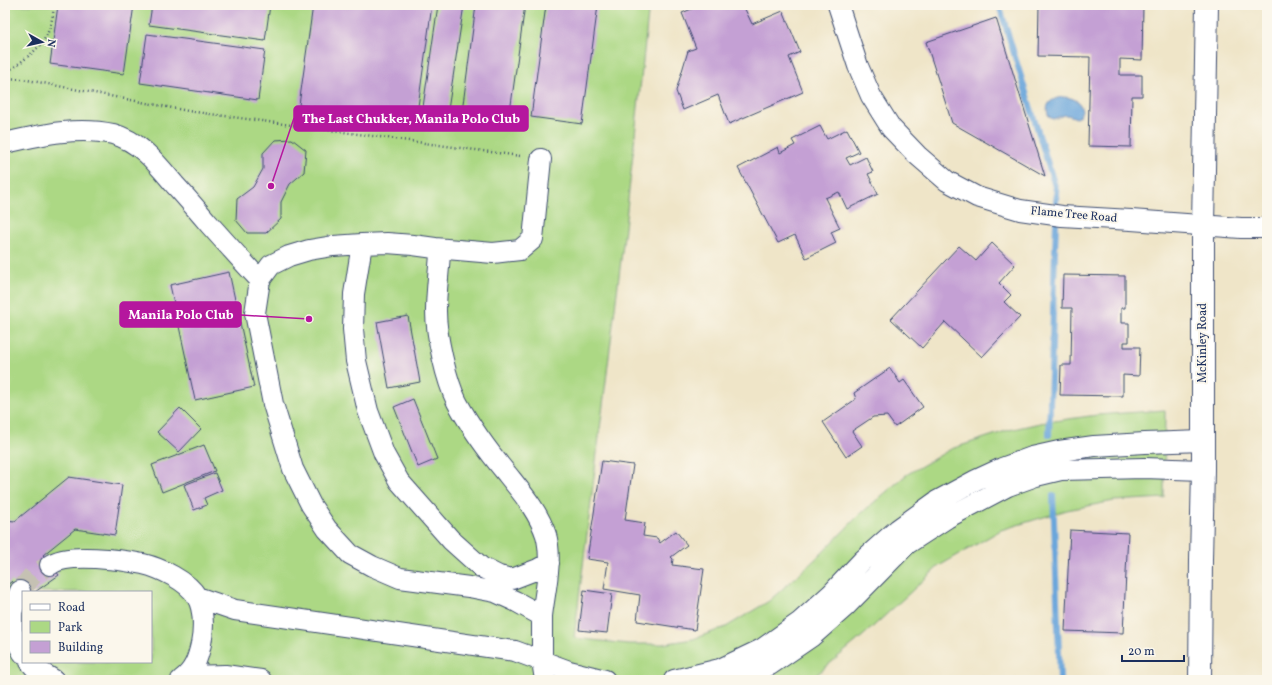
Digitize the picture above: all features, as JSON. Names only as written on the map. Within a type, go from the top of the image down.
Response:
[{"type":"main road","name":"McKinley Road","points":[[1200,680],[1207,5]]},
{"type":"street","name":"Flame Tree Road","points":[[838,5],[858,66],[872,96],[891,128],[917,155],[947,181],[977,197],[1020,210],[1062,216],[1241,228],[1267,228]]},
{"type":"street","points":[[5,142],[67,131],[87,131],[114,135],[130,141],[143,150],[157,164],[230,249],[260,280]]},
{"type":"street","points":[[541,159],[533,239],[520,250],[493,253],[387,243],[315,249],[289,256],[272,265],[260,280],[255,314],[273,404],[294,469],[311,505],[327,529],[350,554],[372,566],[400,578],[495,592],[542,616]]},
{"type":"street","points":[[362,244],[354,294],[353,329],[356,360],[368,411],[384,454],[399,481],[409,494],[451,540],[515,601]]},
{"type":"street","points":[[435,248],[440,253],[436,312],[440,342],[447,375],[457,400],[476,434],[527,498],[538,515],[546,535],[549,562],[542,616],[542,661],[545,680]]},
{"type":"street","points":[[674,680],[720,669],[762,649],[800,622],[832,594],[862,561],[898,529],[937,502],[976,480],[1002,468],[1032,457],[1094,446],[1145,442],[1203,441]]},
{"type":"street","points":[[1094,446],[1095,469]]},
{"type":"street","points":[[738,680],[770,665],[811,637],[845,607],[907,544],[946,518],[1008,486],[1036,476],[1061,470],[1144,468],[1203,470]]},
{"type":"street","points":[[50,565],[71,558],[92,557],[143,564],[166,573],[187,585],[197,597],[203,617],[203,638],[198,659],[184,678]]},
{"type":"street","points":[[481,567],[500,576],[512,579],[538,570],[549,562]]},
{"type":"street","points":[[20,591],[12,612],[12,632],[22,651]]},
{"type":"street","points":[[197,597],[235,610],[515,651],[569,671],[605,680]]},
{"type":"street","points":[[31,663],[36,669],[54,680]]},
{"type":"street","points":[[184,678],[225,675],[261,680]]},
{"type":"path","points":[[5,73],[27,57],[45,38],[52,21],[54,5]]},
{"type":"path","points":[[5,78],[22,79],[188,110],[541,159]]},
{"type":"green space","points":[[5,5],[649,5],[625,228],[574,638],[628,644],[662,644],[693,639],[726,627],[769,601],[821,554],[858,516],[906,475],[951,449],[1009,430],[1040,423],[1097,415],[1165,410],[1164,498],[1114,501],[1067,510],[1001,530],[939,566],[865,634],[809,680],[5,680]]},
{"type":"water","points":[[1062,97],[1072,98],[1077,101],[1082,110],[1080,116],[1076,118],[1069,115],[1064,115],[1053,119],[1049,117],[1047,109],[1049,103],[1054,99]]},
{"type":"building","points":[[58,5],[134,5],[124,74],[50,64]]},
{"type":"building","points":[[152,5],[270,5],[265,41],[149,25]]},
{"type":"building","points":[[313,5],[432,5],[416,121],[299,105]]},
{"type":"building","points":[[438,5],[464,5],[448,110],[423,107]]},
{"type":"building","points":[[476,5],[525,5],[509,119],[462,112]]},
{"type":"building","points":[[546,5],[598,5],[582,124],[531,117]]},
{"type":"building","points":[[701,5],[743,5],[752,24],[783,11],[800,52],[789,57],[803,92],[729,124],[718,95],[683,110],[676,91],[688,51],[696,48],[682,13]]},
{"type":"building","points":[[1039,5],[1143,5],[1142,60],[1120,59],[1120,75],[1142,75],[1142,96],[1132,96],[1131,147],[1088,146],[1090,57],[1038,56]]},
{"type":"building","points":[[996,18],[1045,176],[952,123],[926,42]]},
{"type":"building","points":[[147,34],[265,50],[258,100],[140,83]]},
{"type":"building","points":[[820,126],[827,139],[847,129],[859,152],[846,158],[850,165],[866,157],[873,172],[868,174],[878,194],[847,209],[839,192],[825,198],[840,228],[831,232],[836,243],[806,258],[795,235],[778,243],[738,168],[778,147],[780,153],[795,145],[792,140]]},
{"type":"building","points":[[292,139],[306,150],[304,172],[290,184],[281,202],[281,219],[266,233],[247,233],[236,220],[237,199],[253,187],[263,169],[263,153],[275,140]]},
{"type":"building","points":[[992,243],[1015,265],[999,283],[1011,295],[1004,302],[1020,317],[982,357],[945,322],[922,348],[891,319],[959,246],[976,261]]},
{"type":"building","points":[[229,272],[254,387],[195,400],[170,285]]},
{"type":"building","points":[[1063,275],[1125,276],[1125,308],[1121,308],[1121,323],[1129,323],[1129,342],[1124,342],[1124,347],[1140,347],[1139,376],[1123,375],[1123,396],[1060,395],[1061,365],[1071,365],[1072,308],[1062,308]]},
{"type":"building","points":[[408,316],[420,382],[389,388],[377,322]]},
{"type":"building","points":[[890,368],[900,383],[904,380],[923,407],[895,427],[887,416],[873,417],[852,431],[862,446],[846,457],[823,422],[856,399],[854,393]]},
{"type":"building","points":[[413,399],[437,459],[418,467],[394,407]]},
{"type":"building","points":[[180,408],[201,429],[179,452],[157,432]]},
{"type":"building","points":[[204,445],[215,471],[162,492],[152,465]]},
{"type":"building","points":[[602,461],[633,465],[625,520],[645,523],[643,536],[657,538],[660,543],[676,531],[687,545],[671,557],[673,559],[672,565],[704,569],[695,630],[637,621],[640,595],[604,589],[608,562],[587,559]]},
{"type":"building","points":[[215,473],[222,490],[204,498],[207,505],[194,510],[184,485]]},
{"type":"building","points":[[69,477],[122,485],[115,535],[75,529],[43,555],[59,575],[36,591],[22,591],[22,594],[12,581],[5,587],[5,520],[15,521]]},
{"type":"building","points":[[1070,530],[1128,533],[1123,633],[1065,631]]},
{"type":"building","points":[[584,590],[612,594],[607,633],[579,630]]},
{"type":"waterway","points":[[999,5],[1057,193],[1056,202]]},
{"type":"waterway","points":[[1049,435],[1056,222]]},
{"type":"waterway","points":[[1053,495],[1060,680]]},
{"type":"tunnel","points":[[20,591],[33,575],[50,565]]},
{"type":"place","name":"The Last Chukker, Manila Polo Club","points":[[271,186]]},
{"type":"place","name":"Manila Polo Club","points":[[309,319]]}]
